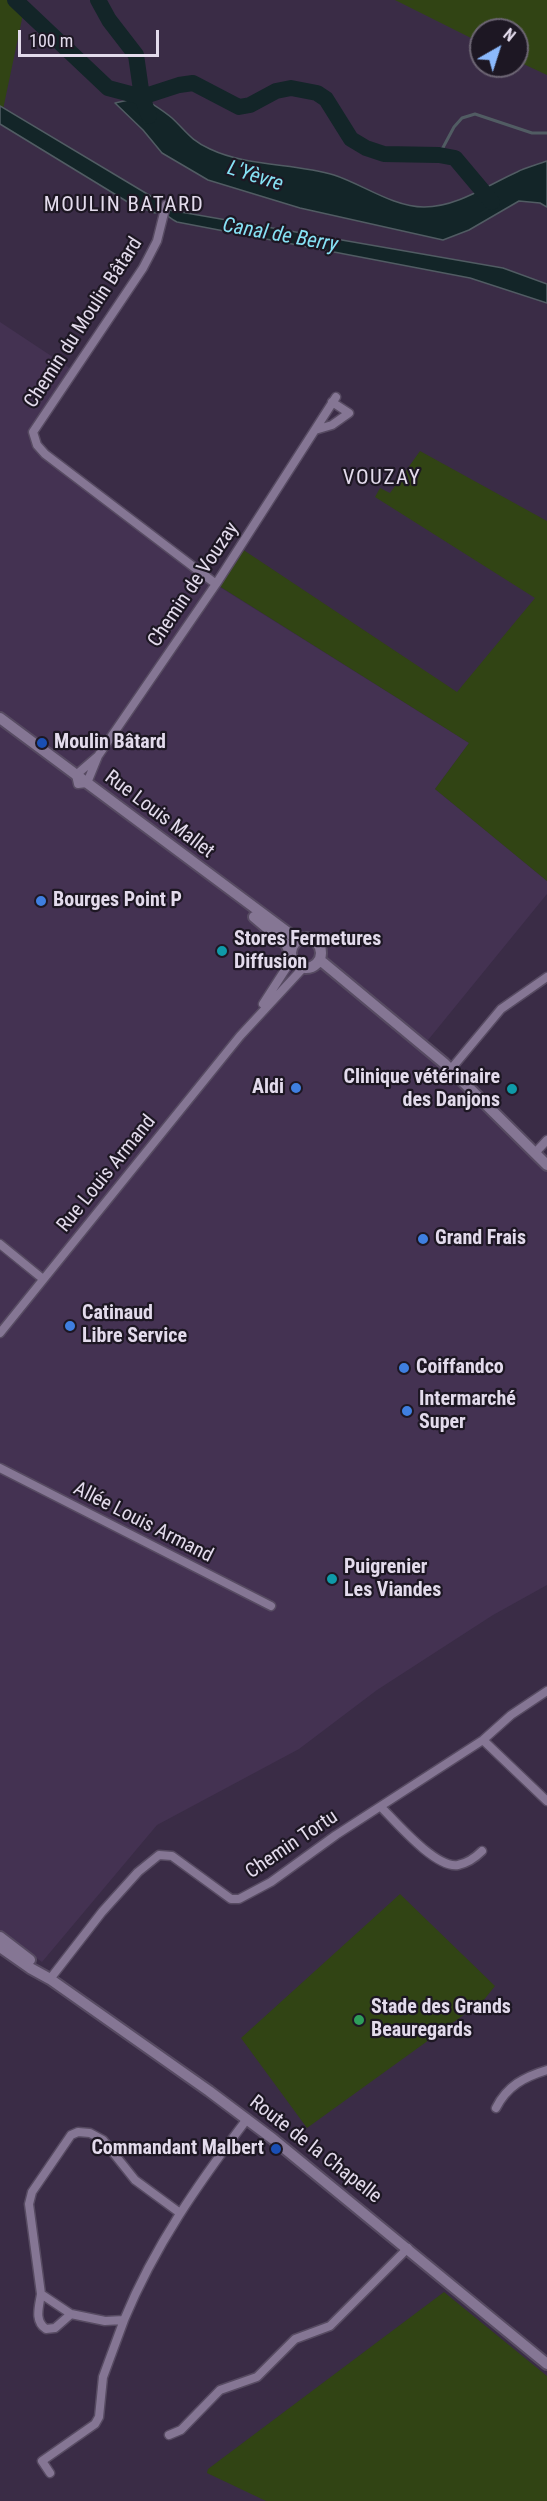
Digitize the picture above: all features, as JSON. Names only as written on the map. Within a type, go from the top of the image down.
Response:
[{"type":"main road","name":"Rue Louis Mallet","points":[[0,718],[256,919],[286,944],[292,956],[303,968]]},
{"type":"main road","name":"Rue Louis Mallet","points":[[0,725],[80,780],[298,940],[307,938],[317,942],[321,950],[320,960],[451,1069],[547,1165]]},
{"type":"main road","points":[[292,956],[294,944],[298,940]]},
{"type":"main road","points":[[303,968],[313,967],[320,960]]},
{"type":"main road","name":"Route de la Chapelle","points":[[0,1937],[42,1968],[50,1979]]},
{"type":"main road","name":"Route de la Chapelle","points":[[0,1947],[50,1979],[247,2119],[408,2248],[547,2364]]},
{"type":"street","name":"Chemin du Moulin Bâtard","points":[[166,206],[157,241],[143,267],[33,432],[37,445],[45,454],[216,584]]},
{"type":"street","name":"Chemin de Vouzay","points":[[80,780],[216,584],[334,400],[349,413],[332,425],[315,430]]},
{"type":"street","name":"Chemin de Vouzay","points":[[80,780],[98,756]]},
{"type":"street","name":"Rue Louis Armand","points":[[240,1036],[283,975],[292,956]]},
{"type":"street","name":"Rue Louis Armand","points":[[0,1333],[240,1036],[303,968]]},
{"type":"street","points":[[451,1069],[501,1009],[547,977]]},
{"type":"street","points":[[535,1153],[547,1140]]},
{"type":"street","points":[[0,1244],[43,1279]]},
{"type":"street","name":"Allée Louis Armand","points":[[0,1468],[272,1606]]},
{"type":"street","name":"Chemin Tortu","points":[[50,1979],[95,1920],[138,1872],[159,1856],[172,1856],[231,1899],[239,1899],[271,1882],[483,1740],[511,1715],[547,1691]]},
{"type":"street","points":[[483,1740],[547,1801]]},
{"type":"street","points":[[381,1807],[437,1860],[456,1866],[474,1859],[482,1851]]},
{"type":"street","points":[[496,2108],[503,2093],[531,2075],[547,2070]]},
{"type":"street","points":[[50,2473],[42,2460],[95,2424],[99,2416],[103,2378],[140,2281],[180,2213],[247,2119]]},
{"type":"street","points":[[71,2314],[55,2328],[46,2329],[40,2325],[38,2316],[41,2295],[29,2204],[32,2192],[71,2135],[78,2132],[90,2133],[103,2140],[135,2180],[180,2213]]},
{"type":"street","points":[[169,2435],[181,2430],[220,2390],[257,2376],[295,2339],[330,2326],[408,2248]]},
{"type":"street","points":[[41,2295],[71,2314],[105,2320],[124,2320]]},
{"type":"shaded area","points":[[0,322],[74,371],[33,432],[37,445],[207,579],[469,743],[435,789],[547,881],[547,894],[424,1045],[547,1165],[547,1585],[493,1615],[377,1690],[299,1749],[157,1825],[42,1962],[0,1932]]},
{"type":"green space","points":[[0,0],[26,0],[1,119],[0,119]]},
{"type":"green space","points":[[395,0],[547,0],[547,75],[529,67],[529,18],[469,18],[469,37]]},
{"type":"green space","points":[[420,451],[547,521],[547,881],[435,789],[469,743],[216,584],[239,547],[457,692],[535,598],[375,497],[380,488],[390,493]]},
{"type":"green space","name":"Stade des Grands Beauregards","points":[[400,1894],[495,1986],[483,2001],[307,2128],[241,2038]]},
{"type":"green space","points":[[444,2292],[547,2376],[547,2501],[266,2501],[207,2473],[208,2469]]},
{"type":"water","points":[[142,97],[169,115],[193,139],[210,149],[240,159],[334,175],[389,199],[412,206],[436,206],[460,199],[520,170],[547,161],[547,207],[540,203],[519,201],[469,230],[443,240],[300,208],[208,180],[162,153],[143,130],[115,103]]},
{"type":"water","name":"Canal de Berry","points":[[0,106],[159,201],[161,206],[169,210],[503,268],[547,284],[547,303],[470,278],[177,222],[159,211],[155,213],[131,204],[0,124]]},
{"type":"waterway","name":"L'Yèvre","points":[[15,0],[108,88],[142,97]]},
{"type":"waterway","points":[[98,0],[109,20],[136,55],[142,97],[149,116]]},
{"type":"waterway","points":[[142,97],[193,83],[239,107],[250,105],[276,91],[291,88],[317,93],[326,99],[351,139],[366,148],[384,154],[439,155],[455,158],[492,202]]},
{"type":"waterway","points":[[439,155],[454,127],[462,118],[475,114],[532,133],[547,133]]},
{"type":"place","name":"Moulin Bâtard","points":[[42,743]]},
{"type":"place","name":"Bourges Point P","points":[[41,901]]},
{"type":"place","name":"Stores Fermetures Diffusion","points":[[222,951]]},
{"type":"place","name":"Aldi","points":[[296,1088]]},
{"type":"place","name":"Clinique vétérinaire des Danjons","points":[[512,1089]]},
{"type":"place","name":"Grand Frais","points":[[423,1239]]},
{"type":"place","name":"Catinaud Libre Service","points":[[70,1326]]},
{"type":"place","name":"Coiffandco","points":[[404,1368]]},
{"type":"place","name":"Intermarché Super","points":[[407,1411]]},
{"type":"place","name":"Puigrenier Les Viandes","points":[[332,1579]]},
{"type":"place","name":"Stade des Grands Beauregards","points":[[359,2020]]},
{"type":"place","name":"Commandant Malbert","points":[[276,2149]]},
{"type":"district","name":"MOULIN BATARD","points":[[124,206]]},
{"type":"district","name":"VOUZAY","points":[[382,479]]}]
